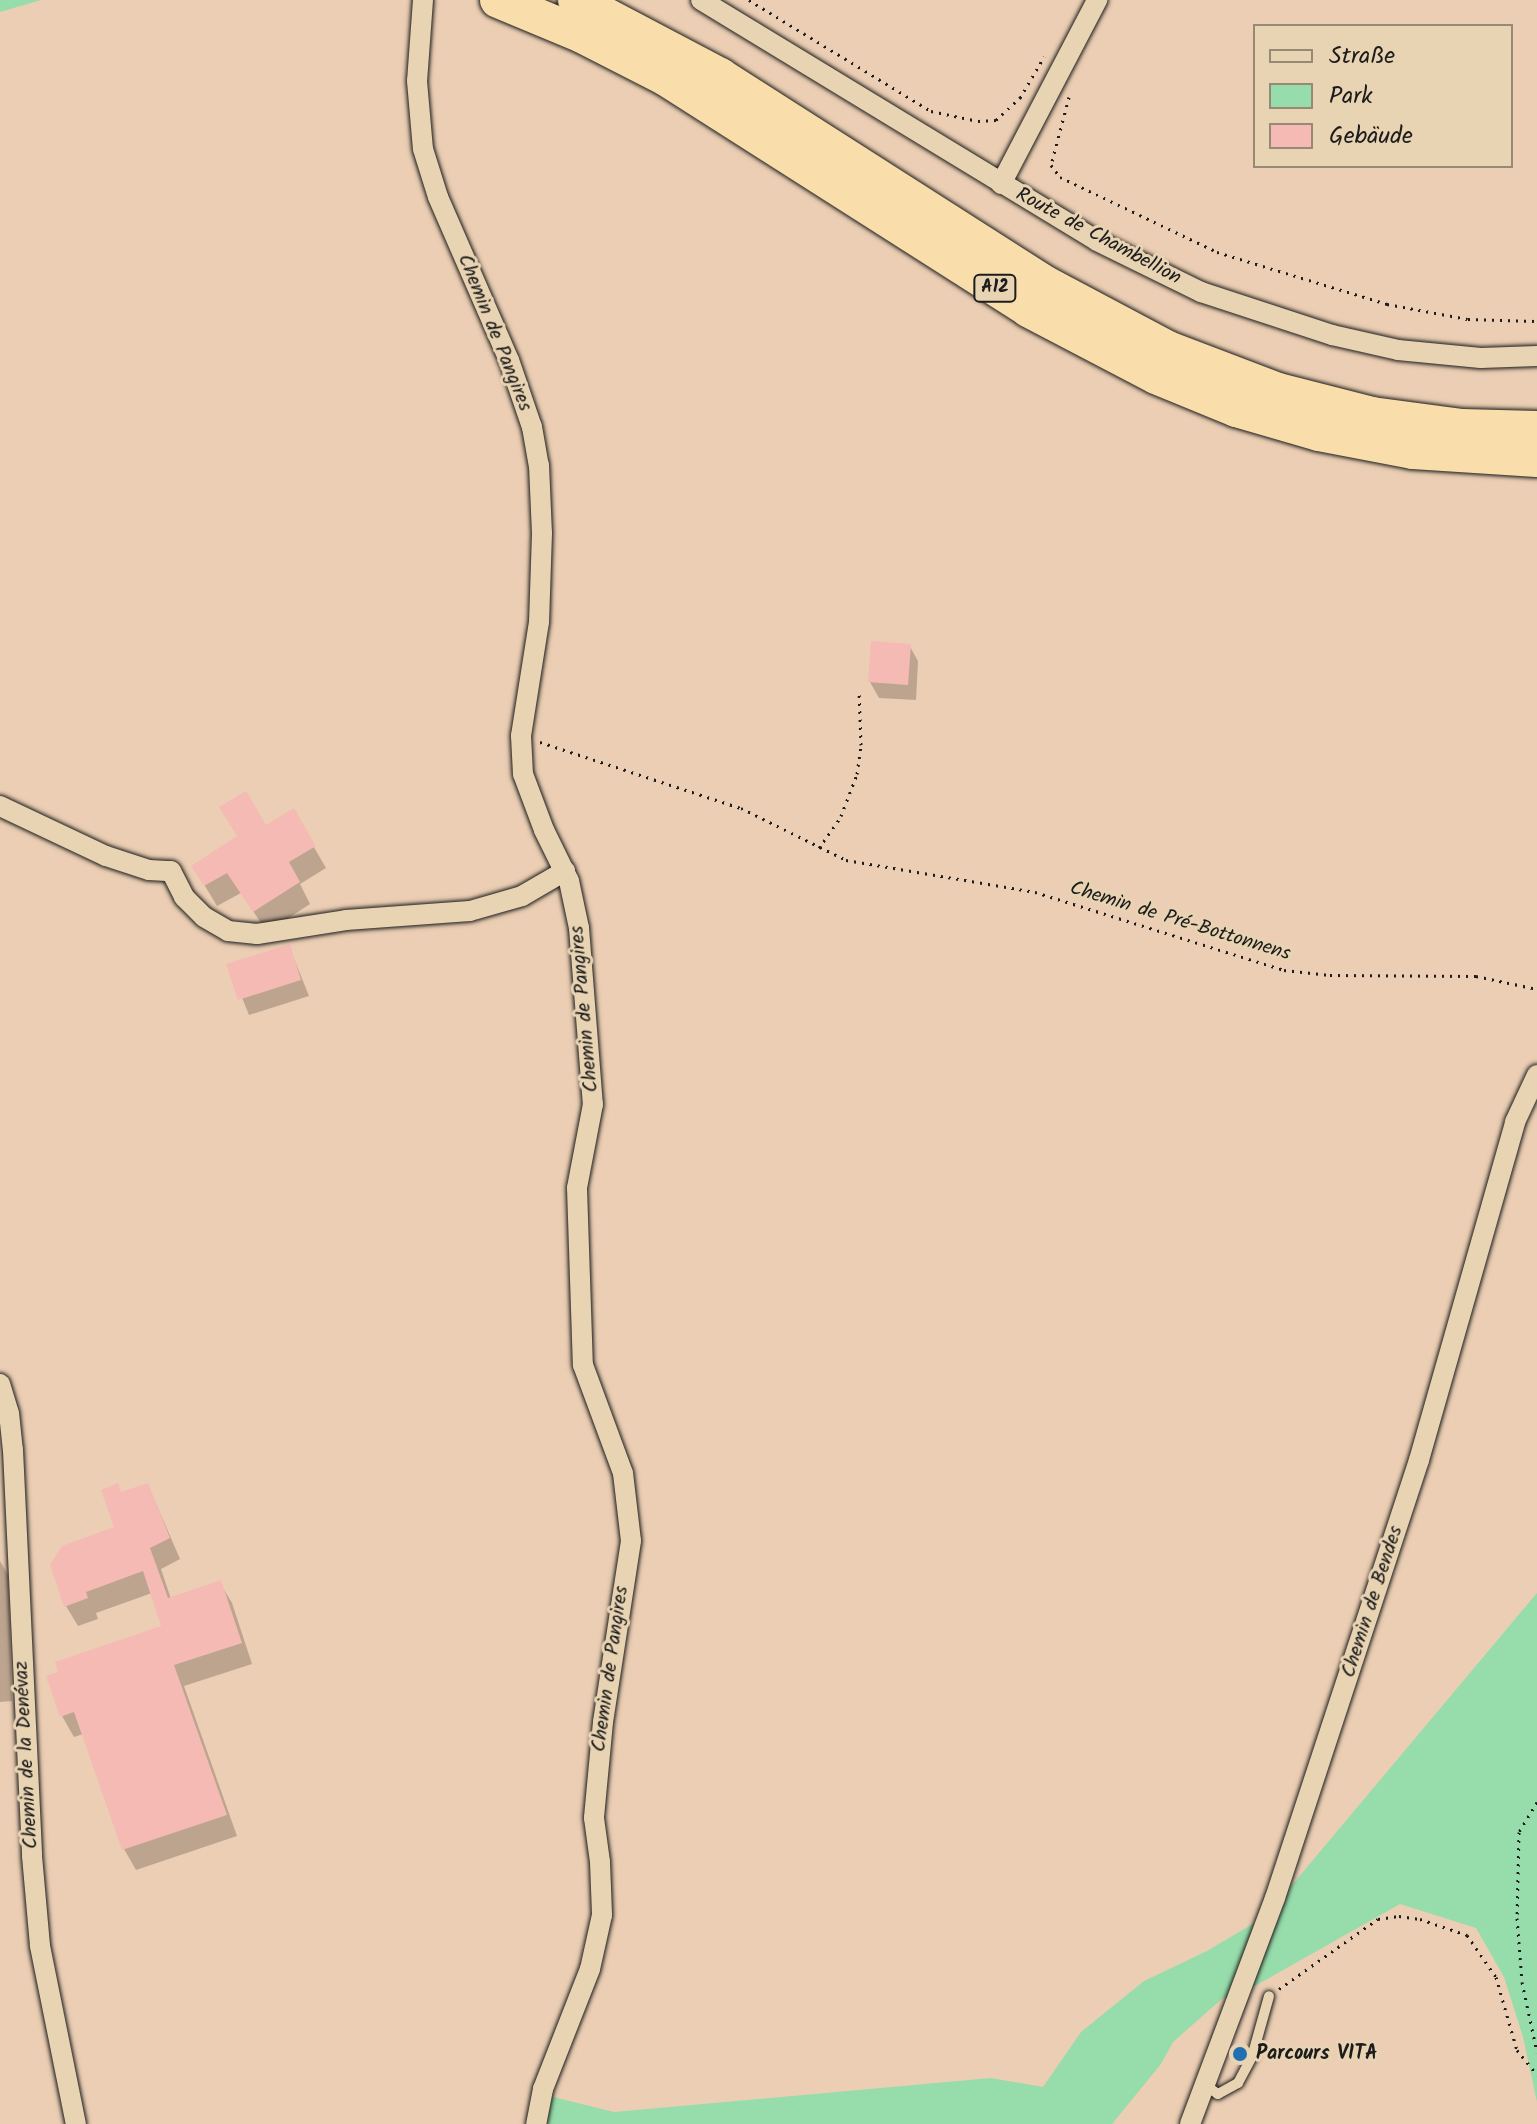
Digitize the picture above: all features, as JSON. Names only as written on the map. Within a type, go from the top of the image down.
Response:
[{"type":"highway","name":"A12","points":[[498,0],[582,35],[666,78],[987,284],[1070,333],[1156,376],[1236,409],[1335,437],[1461,457],[1537,459]]},
{"type":"highway","name":"A12","points":[[576,0],[720,76],[1029,274],[1168,349],[1278,391],[1372,415],[1462,427],[1537,429]]},
{"type":"street","name":"Chemin de Pangires","points":[[423,0],[418,114],[423,149],[438,197],[509,360],[532,427],[539,465],[542,533],[539,622],[521,736],[523,774],[544,830],[565,871],[579,928],[593,1104],[577,1188],[583,1365],[623,1473],[631,1541],[603,1722],[594,1818],[602,1915],[590,1969],[543,2089],[536,2124]]},
{"type":"street","name":"Route de Chambellion","points":[[701,0],[1001,184],[1143,265],[1261,314],[1398,350],[1481,358],[1537,356]]},
{"type":"street","points":[[1001,184],[1097,0]]},
{"type":"street","points":[[0,806],[106,856],[149,870],[171,871],[194,907],[228,931],[257,934],[346,920],[470,911],[522,896],[565,871]]},
{"type":"street","name":"Chemin de Bendes","points":[[1190,2124],[1275,1898],[1419,1460],[1515,1122],[1537,1075]]},
{"type":"street","name":"Chemin de la Denévaz","points":[[0,1384],[9,1413],[13,1450],[32,1856],[40,1946],[76,2124]]},
{"type":"lane","points":[[1204,2084],[1218,2094],[1238,2083],[1252,2057],[1269,1996]]},
{"type":"path","points":[[749,0],[931,111],[978,121],[996,120],[1020,98],[1043,58],[1056,49],[1072,50]]},
{"type":"path","points":[[1070,95],[1051,165],[1060,177],[1217,252],[1358,295],[1468,319],[1537,321]]},
{"type":"path","points":[[819,848],[841,816],[857,774],[861,745],[859,691]]},
{"type":"path","name":"Chemin de Pré-Bottonnens","points":[[521,736],[741,808],[846,860],[1035,892],[1284,970],[1330,975],[1476,976],[1537,989]]},
{"type":"path","points":[[1537,1802],[1519,1832],[1517,1918],[1522,1982],[1537,2052]]},
{"type":"path","points":[[1269,1996],[1378,1919],[1399,1916],[1420,1919],[1467,1935],[1496,1977],[1517,2050],[1537,2075]]},
{"type":"green space","points":[[0,0],[41,0],[0,12]]},
{"type":"green space","points":[[1537,1593],[1537,2102],[1523,2037],[1504,1977],[1476,1928],[1400,1904],[1239,1995],[1223,1998],[1173,2042],[1161,2064],[1112,2124],[548,2124],[545,2095],[614,2112],[991,2078],[1043,2087],[1081,2032],[1144,1981],[1207,1951],[1266,1916]]},
{"type":"building","points":[[871,641],[911,644],[908,685],[868,682]]},
{"type":"building","points":[[246,791],[266,825],[294,808],[316,846],[289,862],[300,882],[253,912],[227,873],[204,886],[191,866],[237,836],[219,807]]},
{"type":"building","points":[[290,944],[301,980],[238,1000],[226,964]]},
{"type":"building","points":[[118,1483],[121,1492],[148,1483],[170,1538],[150,1548],[168,1598],[221,1580],[242,1643],[174,1665],[227,1815],[122,1850],[74,1712],[60,1717],[46,1676],[58,1672],[55,1662],[161,1626],[143,1571],[86,1592],[88,1598],[64,1607],[50,1565],[62,1546],[114,1527],[101,1490]]},
{"type":"place","name":"Parcours VITA","points":[[1240,2054]]}]
